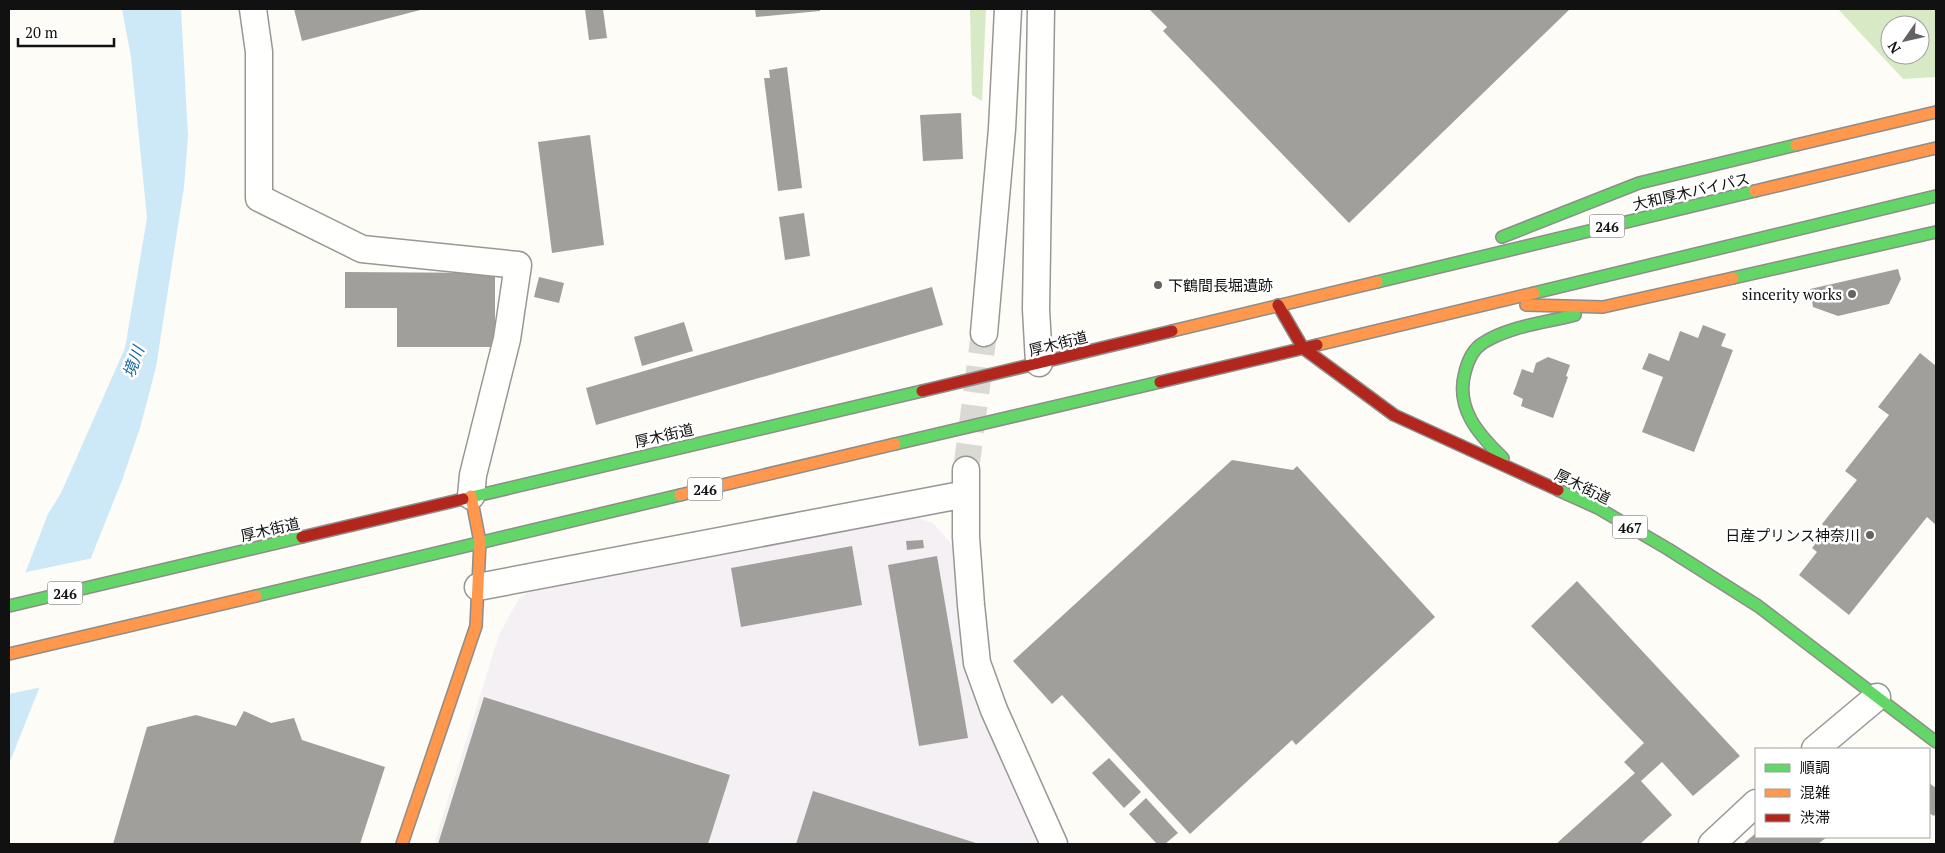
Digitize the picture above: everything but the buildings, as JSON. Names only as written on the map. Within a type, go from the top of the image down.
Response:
[{"type":"main road","points":[[1410,273],[1640,182],[1936,112]]},
{"type":"main road","name":"大和厚木バイパス","points":[[1278,305],[1936,148]]},
{"type":"main road","name":"246","points":[[9,654],[1486,305],[1936,196]]},
{"type":"main road","name":"246","points":[[1486,305],[1603,307],[1936,232]]},
{"type":"main road","name":"246","points":[[1502,334],[1599,278]]},
{"type":"main road","name":"厚木街道","points":[[9,606],[1278,305],[1303,348],[1394,415],[1598,508],[1668,548],[1758,606],[1936,742]]},
{"type":"main road","points":[[1516,470],[1479,435],[1467,414],[1462,394],[1464,374],[1472,353],[1485,341],[1502,334],[1603,307]]},
{"type":"main road","points":[[402,844],[476,626],[480,542],[471,496]]},
{"type":"street","points":[[253,9],[259,52],[259,198],[362,249],[518,265],[507,339],[473,475],[471,496]]},
{"type":"street","points":[[984,333],[1002,129],[1008,9]]},
{"type":"street","points":[[1039,363],[1036,309],[1041,9]]},
{"type":"street","points":[[478,587],[966,482],[971,605],[977,663],[994,710],[1054,844]]},
{"type":"street","points":[[1816,748],[1877,697]]},
{"type":"street","points":[[1712,844],[1755,805]]},
{"type":"shaded area","points":[[915,517],[933,523],[956,549],[961,642],[970,687],[1038,844],[434,844],[499,635],[519,598],[550,578]]},
{"type":"green space","points":[[970,9],[986,9],[982,101],[972,95]]},
{"type":"green space","points":[[1838,9],[1936,9],[1936,77],[1903,79],[1890,65],[1930,65],[1930,15],[1880,15],[1880,54]]},
{"type":"water","name":"境川","points":[[122,9],[181,9],[188,136],[184,187],[156,367],[140,428],[122,480],[9,764],[9,615],[48,514],[61,493],[125,348],[147,218],[131,57]]},
{"type":"pier","points":[[93,558],[42,687],[9,694],[9,608],[22,573]]},
{"type":"tunnel","points":[[966,470],[984,333]]},
{"type":"traffic: fast","points":[[1502,237],[1639,183],[1796,145]]},
{"type":"traffic: fast","points":[[1377,282],[1755,191]]},
{"type":"traffic: fast","points":[[1534,293],[1936,196]]},
{"type":"traffic: fast","points":[[1733,278],[1936,232]]},
{"type":"traffic: fast","points":[[1503,458],[1477,430],[1466,409],[1463,385],[1469,359],[1479,345],[1493,337],[1528,326],[1575,315]]},
{"type":"traffic: fast","points":[[895,444],[1160,382]]},
{"type":"traffic: fast","points":[[463,499],[922,391]]},
{"type":"traffic: fast","points":[[1558,490],[1598,508],[1668,549],[1758,606],[1936,742]]},
{"type":"traffic: fast","points":[[256,596],[680,495]]},
{"type":"traffic: fast","points":[[9,606],[302,537]]},
{"type":"traffic: slow","points":[[1796,145],[1936,112]]},
{"type":"traffic: slow","points":[[1755,191],[1936,148]]},
{"type":"traffic: slow","points":[[1526,305],[1603,307],[1733,278]]},
{"type":"traffic: slow","points":[[1172,331],[1377,282]]},
{"type":"traffic: slow","points":[[1317,345],[1534,293]]},
{"type":"traffic: slow","points":[[680,495],[895,444]]},
{"type":"traffic: slow","points":[[402,844],[476,626],[480,542],[471,496]]},
{"type":"traffic: slow","points":[[9,654],[256,596]]},
{"type":"traffic: jam","points":[[1278,305],[1303,348],[1394,415],[1558,490]]},
{"type":"traffic: jam","points":[[922,391],[1172,331]]},
{"type":"traffic: jam","points":[[1160,382],[1317,345]]},
{"type":"traffic: jam","points":[[302,537],[463,499]]},
{"type":"place","name":"下鶴間長堀遺跡","points":[[1158,285]]},
{"type":"place","name":"sincerity works","points":[[1852,294]]},
{"type":"place","name":"日産プリンス神奈川","points":[[1870,535]]}]
